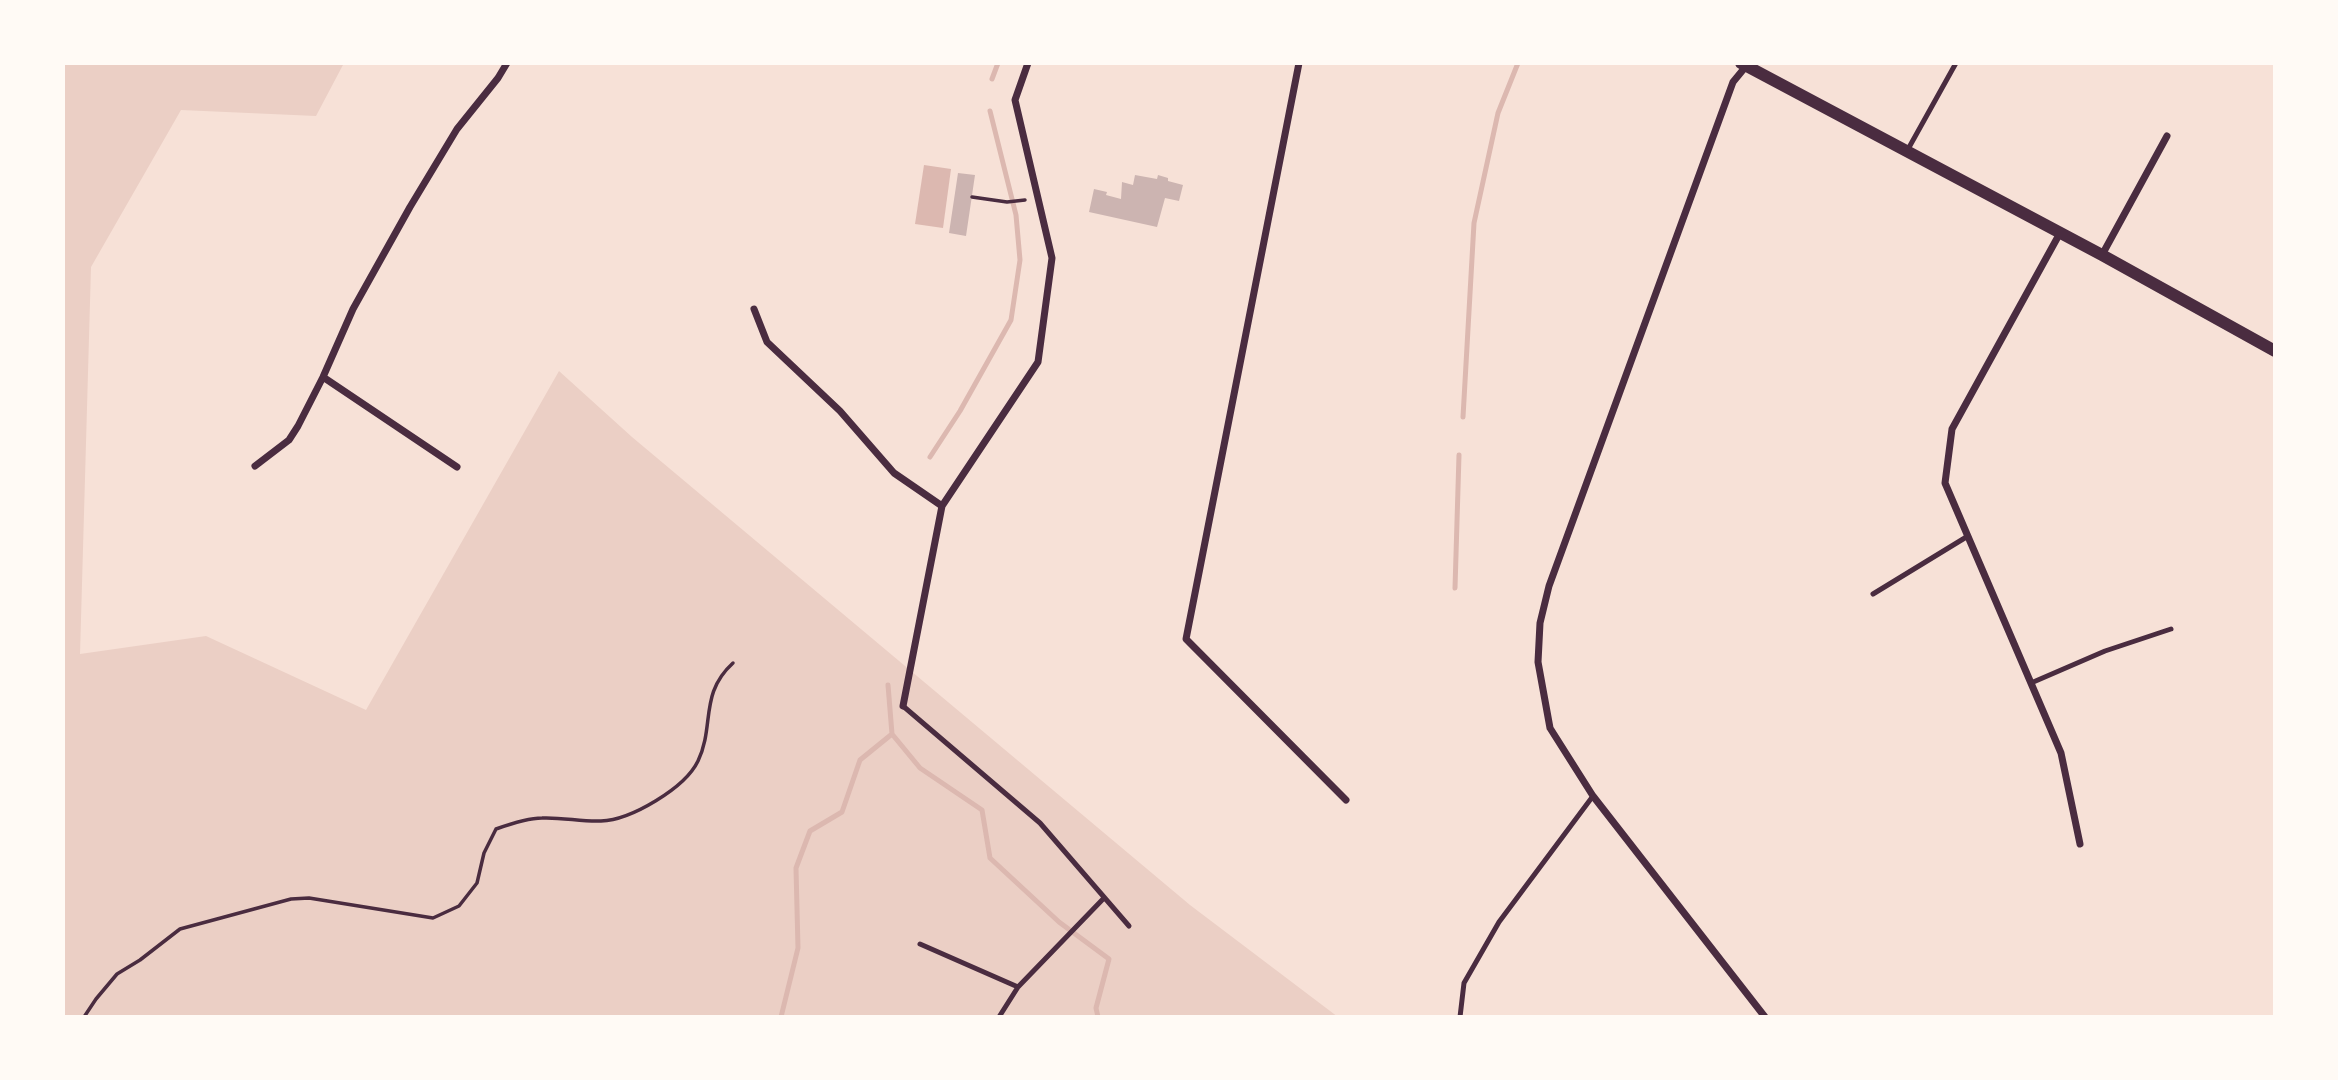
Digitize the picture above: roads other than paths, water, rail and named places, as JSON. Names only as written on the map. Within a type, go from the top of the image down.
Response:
[{"type":"street","points":[[255,466],[289,440],[323,377],[353,309],[410,207],[457,129],[507,63]]},
{"type":"street","points":[[903,706],[942,506],[1038,362],[1052,258],[1015,100],[1028,63]]},
{"type":"street","points":[[1299,63],[1186,639],[1346,800]]},
{"type":"street","points":[[1765,1017],[1593,796],[1550,728],[1538,663],[1540,623],[1549,586],[1733,82],[1745,64],[2275,351]]},
{"type":"street","points":[[2102,255],[2167,136]]},
{"type":"street","points":[[2060,233],[1952,429],[1945,483],[2061,753],[2080,844]]},
{"type":"street","points":[[754,309],[767,342],[840,411],[894,473],[942,506]]},
{"type":"street","points":[[323,377],[457,467]]},
{"type":"lane","points":[[1907,151],[1956,63]]},
{"type":"lane","points":[[1873,594],[1968,536]]},
{"type":"lane","points":[[2031,683],[2105,651],[2171,629]]},
{"type":"lane","points":[[903,706],[1040,824],[1129,926]]},
{"type":"lane","points":[[1461,1017],[1464,983],[1499,922],[1593,796]]},
{"type":"lane","points":[[999,1017],[1018,987],[1104,898]]},
{"type":"lane","points":[[920,944],[1018,987]]},
{"type":"waterway","points":[[992,79],[998,63]]},
{"type":"waterway","points":[[1463,417],[1474,223],[1498,113],[1518,63]]},
{"type":"waterway","points":[[930,457],[960,411],[1011,320],[1020,260],[1016,215],[990,111]]},
{"type":"waterway","points":[[1455,588],[1459,455]]},
{"type":"waterway","points":[[781,1017],[798,948],[796,868],[810,831],[842,812],[860,760],[892,734],[888,685]]},
{"type":"waterway","points":[[892,734],[920,768],[982,810],[990,858],[1059,922],[1109,959],[1096,1008],[1098,1017]]}]
